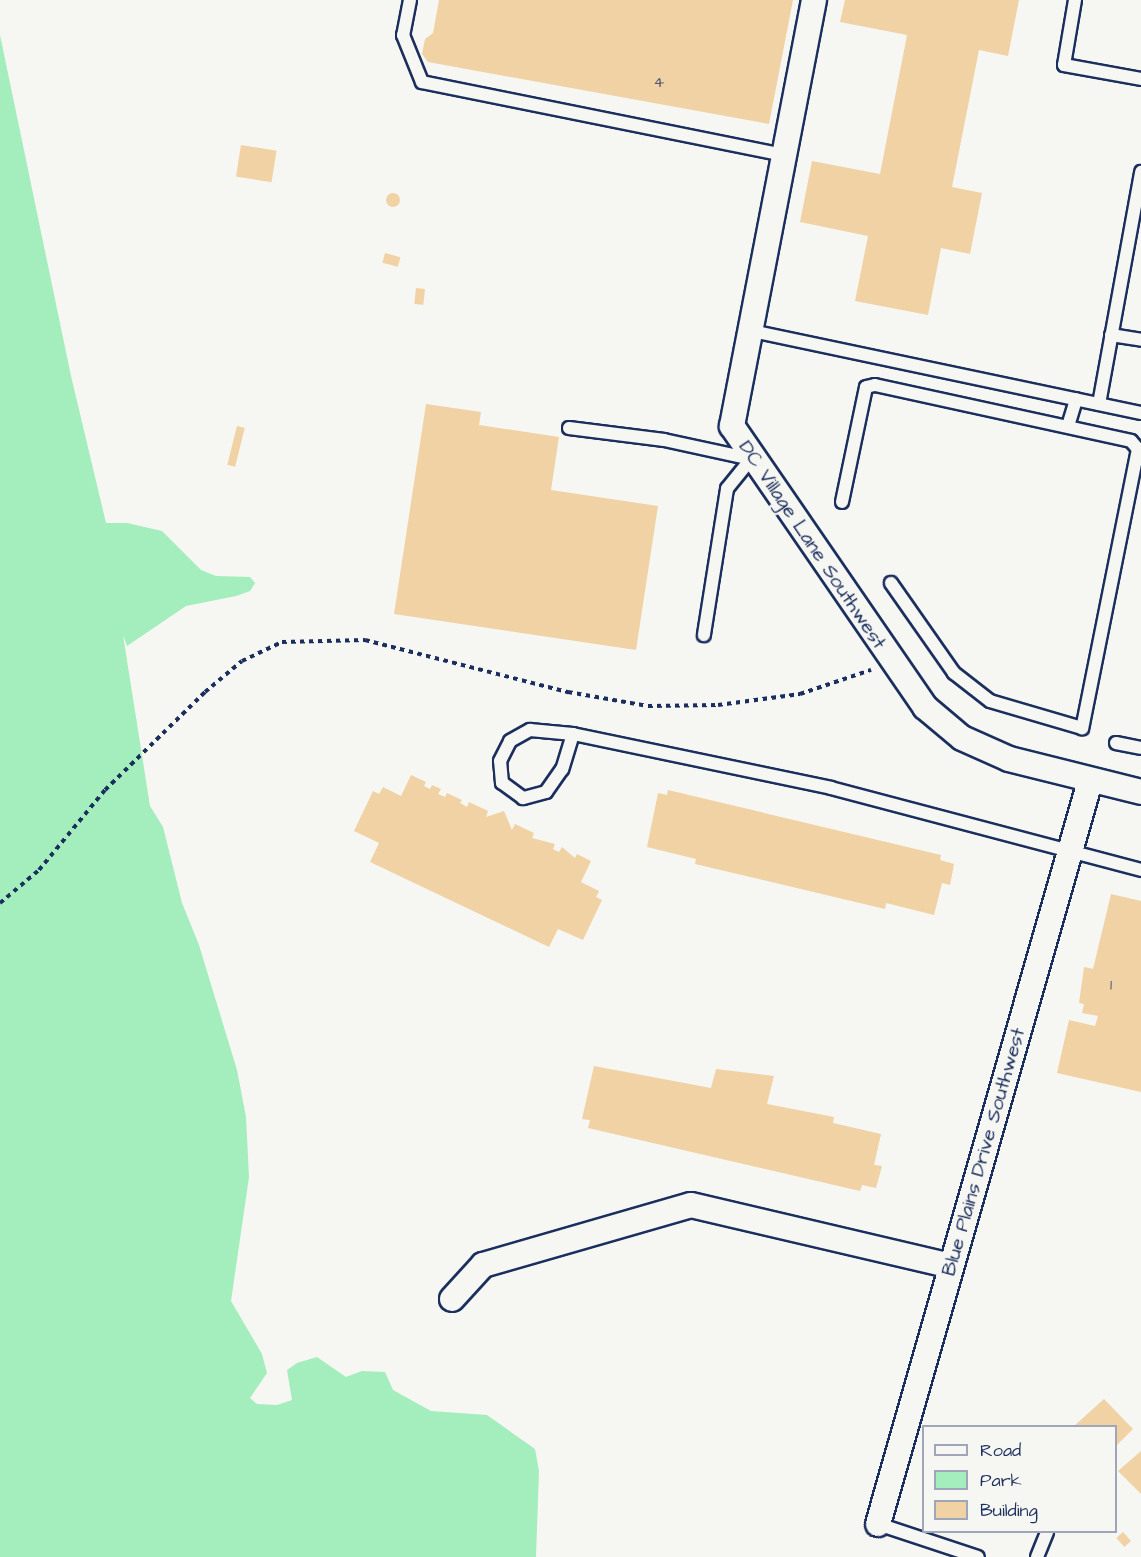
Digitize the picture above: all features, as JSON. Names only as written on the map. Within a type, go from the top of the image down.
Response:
[{"type":"street","name":"DC Village Lane Southwest","points":[[814,0],[732,426],[751,459],[891,662],[925,707],[962,738],[1009,759],[1141,792]]},
{"type":"street","name":"Blue Plains Drive Southwest","points":[[878,1524],[1090,781]]},
{"type":"street","points":[[452,1299],[483,1265],[691,1205],[951,1266]]},
{"type":"lane","points":[[410,0],[403,34],[422,82],[785,156]]},
{"type":"lane","points":[[1075,0],[1064,65],[1141,79]]},
{"type":"lane","points":[[1099,404],[1141,173]]},
{"type":"lane","points":[[752,331],[1141,413]]},
{"type":"lane","points":[[1111,335],[1141,340]]},
{"type":"lane","points":[[842,502],[866,387],[875,385],[1131,441],[1138,449],[1082,728],[990,701],[954,673],[891,584]]},
{"type":"lane","points":[[1068,426],[1076,399]]},
{"type":"lane","points":[[569,428],[664,440],[751,459],[727,489],[704,634]]},
{"type":"lane","points":[[573,734],[562,769],[546,792],[523,798],[502,783],[500,761],[510,741],[530,730],[573,734],[831,788],[1141,870]]},
{"type":"lane","points":[[1116,743],[1141,748]]},
{"type":"lane","points":[[878,1524],[978,1557]]},
{"type":"lane","points":[[1037,1557],[1047,1533]]},
{"type":"path","points":[[0,903],[39,870],[105,790],[205,692],[242,661],[282,642],[365,640],[568,692],[648,706],[718,705],[800,694],[891,662]]},
{"type":"green space","points":[[0,35],[71,376],[106,523],[127,523],[162,531],[201,570],[216,576],[250,577],[255,583],[250,591],[236,596],[186,606],[127,646],[123,635],[150,806],[163,827],[182,903],[199,945],[237,1070],[246,1117],[249,1177],[231,1301],[262,1354],[267,1373],[250,1398],[257,1404],[277,1405],[292,1400],[287,1370],[297,1363],[317,1357],[346,1377],[362,1371],[385,1372],[393,1390],[431,1411],[487,1415],[535,1449],[539,1471],[536,1557],[0,1557]]},
{"type":"building","points":[[439,0],[793,0],[769,124],[428,62],[422,54],[425,39],[433,33]]},
{"type":"building","points":[[845,0],[1019,0],[1008,56],[979,50],[952,187],[982,193],[970,254],[941,248],[928,315],[855,301],[868,236],[800,222],[812,161],[880,174],[907,35],[840,22]]},
{"type":"building","points":[[241,145],[277,151],[272,182],[236,177]]},
{"type":"building","points":[[390,193],[396,193],[400,200],[396,207],[390,207],[386,203],[386,197]]},
{"type":"building","points":[[385,253],[400,257],[398,267],[382,263]]},
{"type":"building","points":[[416,288],[425,289],[423,305],[414,304]]},
{"type":"building","points":[[426,404],[481,412],[479,425],[559,437],[551,490],[658,506],[636,650],[394,614]]},
{"type":"building","points":[[237,426],[245,428],[235,467],[227,465]]},
{"type":"building","points":[[411,775],[426,782],[424,786],[430,789],[432,785],[441,789],[438,794],[445,797],[447,793],[462,800],[460,803],[467,807],[469,802],[488,811],[486,817],[504,811],[512,830],[515,824],[534,833],[532,838],[555,844],[553,849],[559,852],[562,847],[575,858],[577,854],[591,861],[581,882],[599,891],[596,897],[602,900],[583,940],[558,929],[549,947],[370,862],[379,843],[354,831],[373,791],[379,794],[383,787],[401,796]]},
{"type":"building","points":[[668,790],[941,855],[940,860],[954,864],[950,885],[942,883],[934,915],[886,903],[885,909],[695,864],[696,859],[647,847],[658,793],[667,795]]},
{"type":"building","points":[[1111,894],[1141,901],[1141,1092],[1057,1073],[1069,1020],[1095,1026],[1098,1016],[1082,1013],[1084,1004],[1079,1003],[1084,967],[1093,969]]},
{"type":"building","points":[[594,1066],[711,1088],[716,1069],[774,1076],[767,1104],[834,1117],[833,1123],[881,1134],[874,1165],[882,1166],[876,1188],[862,1185],[860,1191],[588,1128],[590,1120],[582,1119]]},
{"type":"building","points":[[1104,1399],[1133,1429],[1117,1445],[1117,1425],[1075,1425]]},
{"type":"building","points":[[1141,1451],[1141,1494],[1118,1471]]},
{"type":"building","points":[[1123,1532],[1131,1541],[1124,1547],[1116,1538]]}]
